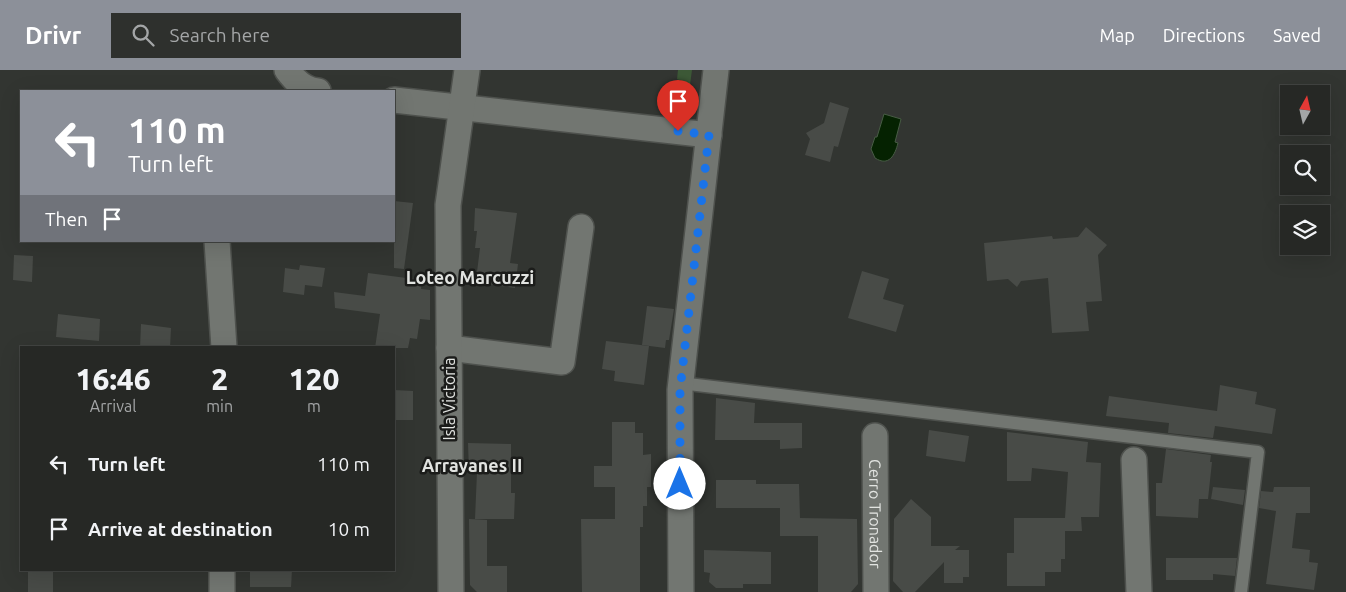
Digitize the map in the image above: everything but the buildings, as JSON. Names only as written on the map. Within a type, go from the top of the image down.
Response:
[{"type":"street","points":[[287,70],[295,80],[305,87],[315,90]]},
{"type":"street","name":"Isla Victoria","points":[[450,592],[448,205],[467,70]]},
{"type":"street","points":[[681,592],[680,384],[716,70]]},
{"type":"street","points":[[395,100],[709,135]]},
{"type":"street","points":[[449,348],[562,362],[581,227]]},
{"type":"street","points":[[217,242],[224,341]]},
{"type":"street","name":"Cerro Tronador","points":[[875,436],[876,592]]},
{"type":"street","points":[[1134,460],[1139,592]]},
{"type":"street","points":[[222,571],[222,592]]},
{"type":"lane","points":[[680,384],[1258,452],[1241,592]]},
{"type":"shaded area","points":[[678,70],[692,70],[690,85],[677,79]]},
{"type":"shaded area","points":[[884,114],[901,119],[895,142],[898,143],[895,152],[891,158],[884,161],[875,158],[871,149]]},
{"type":"district","name":"Loteo Marcuzzi","points":[[470,278]]},
{"type":"district","name":"Arrayanes II","points":[[472,466]]},
{"type":"route","points":[[678,131],[709,135],[680,390],[680,484]]}]
